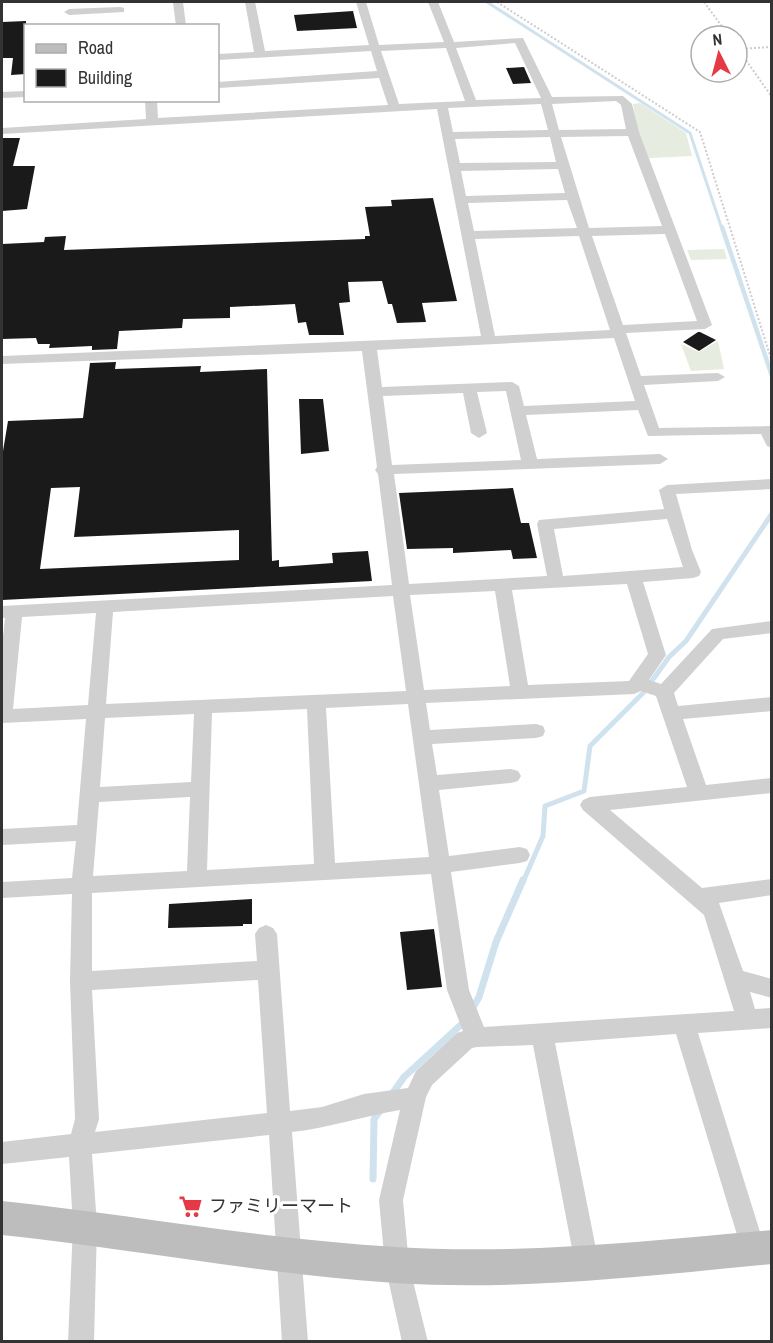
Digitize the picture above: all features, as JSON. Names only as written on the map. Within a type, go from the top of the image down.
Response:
[{"type":"street","points":[[178,2],[181,24]]},
{"type":"street","points":[[250,2],[260,54]]},
{"type":"street","points":[[361,2],[395,108]]},
{"type":"street","points":[[433,2],[472,104]]},
{"type":"street","points":[[69,24],[70,7],[120,10]]},
{"type":"street","points":[[221,71],[260,54],[519,40],[546,94],[545,101],[572,196],[653,433],[667,490],[693,572],[556,582],[8,611],[2,716],[634,687],[657,655],[633,577]]},
{"type":"street","points":[[221,71],[384,74]]},
{"type":"street","points":[[2,95],[24,94]]},
{"type":"street","points":[[2,131],[442,105],[619,98],[626,104],[633,132],[705,325],[369,346],[2,360]]},
{"type":"street","points":[[150,102],[152,122]]},
{"type":"street","points":[[442,105],[489,340]]},
{"type":"street","points":[[449,136],[633,132]]},
{"type":"street","points":[[455,167],[564,165]]},
{"type":"street","points":[[461,200],[572,196]]},
{"type":"street","points":[[468,235],[669,230]]},
{"type":"street","points":[[369,346],[377,392],[383,470],[458,990],[471,1022],[465,1040],[424,1078],[410,1098],[391,1200],[397,1265],[415,1341]]},
{"type":"street","points":[[634,381],[718,377]]},
{"type":"street","points":[[377,392],[512,386],[530,464]]},
{"type":"street","points":[[469,388],[479,433]]},
{"type":"street","points":[[518,411],[642,405]]},
{"type":"street","points":[[653,433],[767,429],[771,442]]},
{"type":"street","points":[[383,470],[660,459]]},
{"type":"street","points":[[667,490],[771,484]]},
{"type":"street","points":[[556,582],[545,524],[674,513]]},
{"type":"street","points":[[503,585],[520,692]]},
{"type":"street","points":[[81,1341],[85,1226],[80,1145],[87,1119],[81,981],[82,886],[105,607]]},
{"type":"street","points":[[662,691],[718,633],[771,627]]},
{"type":"street","points":[[637,683],[662,691],[672,713],[699,793]]},
{"type":"street","points":[[316,702],[325,872]]},
{"type":"street","points":[[672,713],[771,704]]},
{"type":"street","points":[[197,879],[203,707]]},
{"type":"street","points":[[422,738],[536,731]]},
{"type":"street","points":[[429,783],[510,776]]},
{"type":"street","points":[[747,1018],[713,910],[590,805],[771,785]]},
{"type":"street","points":[[89,795],[200,789]]},
{"type":"street","points":[[2,837],[86,832]]},
{"type":"street","points":[[2,890],[441,865],[520,855]]},
{"type":"street","points":[[698,897],[771,887]]},
{"type":"street","points":[[266,934],[294,1341]]},
{"type":"street","points":[[81,981],[268,970]]},
{"type":"street","points":[[734,978],[771,989]]},
{"type":"street","points":[[471,1022],[542,1034],[771,1018]]},
{"type":"street","points":[[2,1218],[85,1226],[288,1255],[397,1265],[518,1267],[586,1264],[762,1248],[684,1024]]},
{"type":"street","points":[[542,1034],[586,1264]]},
{"type":"street","points":[[2,1153],[279,1124],[322,1118],[364,1105],[410,1098]]},
{"type":"path","points":[[497,2],[700,132],[771,362]]},
{"type":"path","points":[[704,2],[720,24]]},
{"type":"path","points":[[749,48],[771,47]]},
{"type":"path","points":[[749,64],[771,97]]},
{"type":"shaded area","points":[[640,103],[686,133],[692,156],[649,158],[637,128],[633,104]]},
{"type":"shaded area","points":[[724,249],[727,259],[691,260],[687,250]]},
{"type":"shaded area","points":[[718,341],[724,369],[691,371],[681,344],[699,352]]},
{"type":"building","points":[[353,11],[357,28],[297,31],[294,15]]},
{"type":"building","points":[[26,21],[24,24],[24,74],[11,75],[13,58],[2,58],[2,22]]},
{"type":"building","points":[[524,67],[531,83],[513,84],[506,68]]},
{"type":"building","points":[[2,138],[20,138],[13,166],[35,166],[27,209],[2,211]]},
{"type":"building","points":[[433,198],[457,301],[422,303],[426,322],[397,323],[392,304],[388,304],[382,281],[348,282],[350,302],[339,303],[344,335],[309,335],[306,322],[298,323],[295,304],[230,307],[230,318],[183,319],[182,328],[119,331],[117,349],[92,350],[92,346],[49,348],[50,344],[38,344],[36,338],[2,339],[2,244],[44,242],[45,237],[66,236],[64,250],[365,239],[365,236],[370,236],[365,207],[392,206],[391,200]]},
{"type":"building","points":[[698,332],[716,340],[699,351],[683,342]]},
{"type":"building","points":[[116,362],[115,369],[201,366],[200,372],[267,369],[272,561],[279,560],[279,567],[333,563],[332,553],[368,551],[372,581],[2,600],[2,457],[8,421],[83,418],[90,363]],"holes":[[[80,487],[74,537],[239,530],[239,560],[40,569],[51,488]]]},
{"type":"building","points":[[299,399],[323,399],[329,451],[301,454]]},
{"type":"building","points":[[513,488],[521,523],[529,523],[537,558],[513,559],[511,550],[453,553],[453,548],[407,549],[399,493]]},
{"type":"building","points":[[252,899],[252,924],[168,928],[169,904]]},
{"type":"building","points":[[434,929],[442,987],[407,990],[400,932]]},
{"type":"waterway","points":[[487,2],[690,133],[722,229]]},
{"type":"waterway","points":[[722,227],[772,376]]},
{"type":"waterway","points":[[523,882],[543,836],[545,806],[584,791],[590,746],[644,692],[669,657],[686,641],[771,515]]},
{"type":"waterway","points":[[472,1009],[479,997],[496,942],[523,880]]},
{"type":"waterway","points":[[392,1094],[404,1077],[464,1022]]},
{"type":"waterway","points":[[373,1179],[374,1119],[380,1111]]},
{"type":"place","name":"ファミリーマート","points":[[191,1206]]}]
